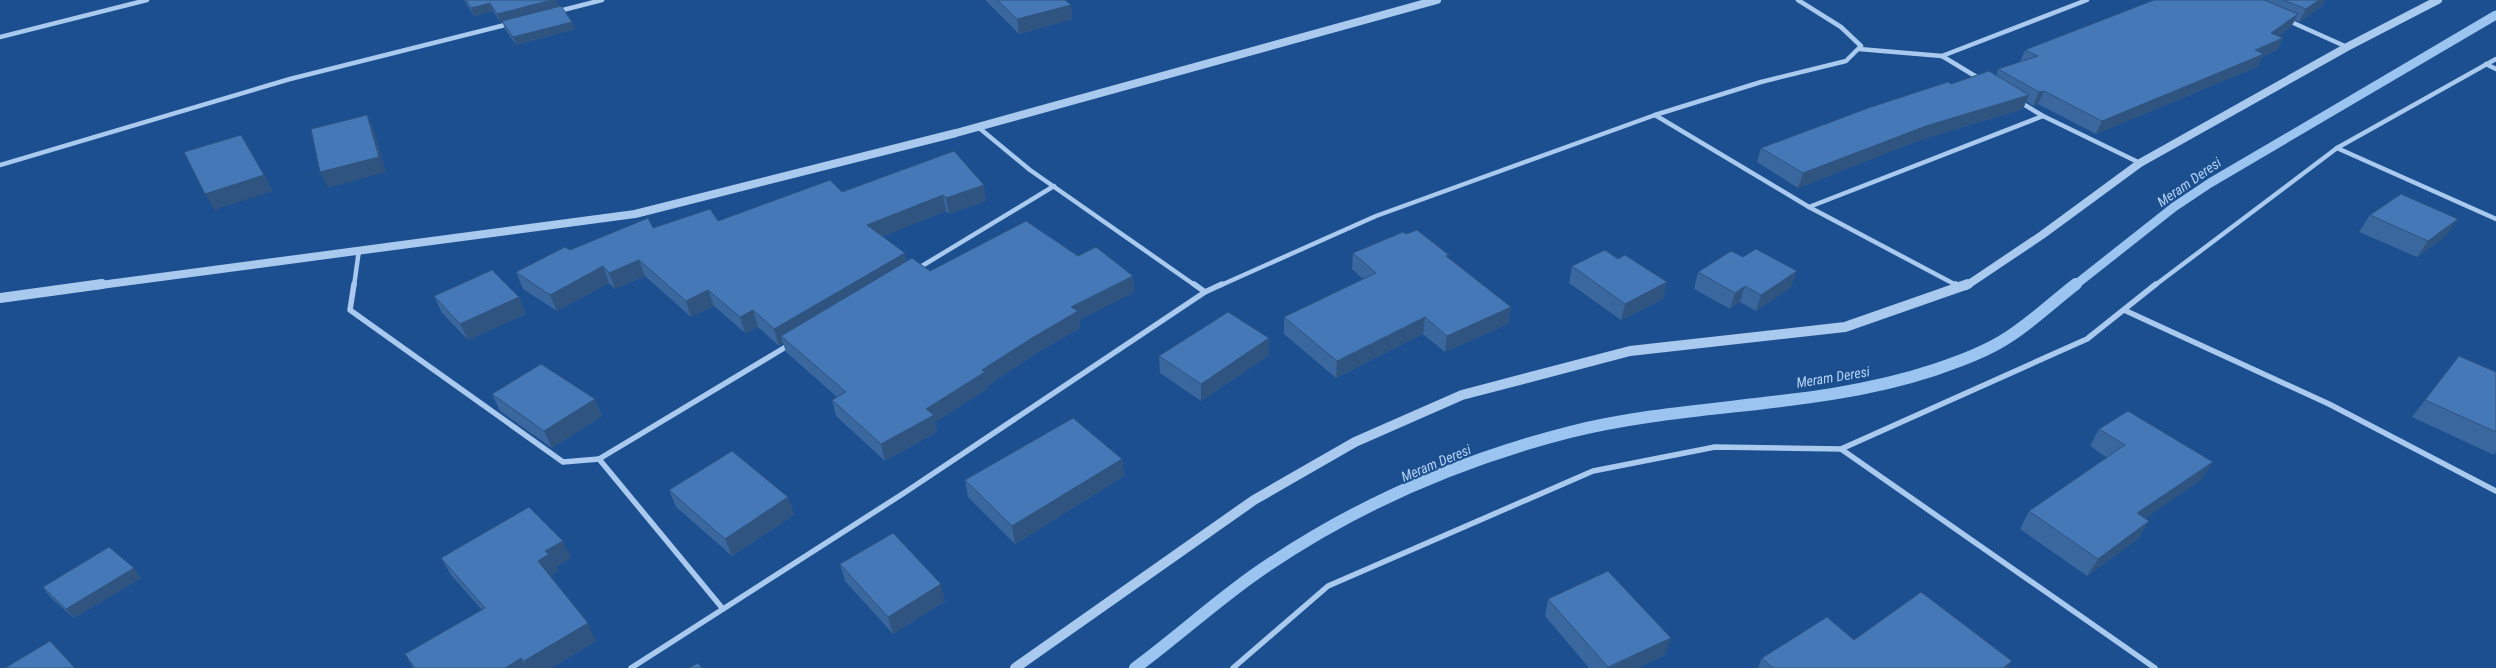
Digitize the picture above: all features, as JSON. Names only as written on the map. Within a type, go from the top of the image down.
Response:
[{"type":"street","points":[[0,37],[147,0]]},
{"type":"street","points":[[555,12],[602,0]]},
{"type":"street","points":[[0,298],[635,214],[978,127],[1437,0]]},
{"type":"street","points":[[631,668],[904,493],[1205,292],[1376,216],[1655,115],[1761,82],[1846,61],[1859,49],[1861,46],[1841,27],[1798,0]]},
{"type":"street","points":[[1859,49],[1942,56],[2088,0]]},
{"type":"street","points":[[1015,668],[1254,500],[1355,442],[1462,395],[1630,351],[1845,327],[1962,288],[2042,235],[2140,163],[2347,46],[2438,0]]},
{"type":"street","points":[[2285,19],[2347,46]]},
{"type":"street","points":[[0,165],[290,79],[517,22]]},
{"type":"street","points":[[1942,56],[1984,81]]},
{"type":"street","points":[[1233,668],[1328,586],[1593,471],[1715,447],[1841,449],[2087,339],[2183,263],[2337,148],[2496,59]]},
{"type":"street","points":[[2486,64],[2496,69]]},
{"type":"street","points":[[2018,101],[2043,116],[2140,163]]},
{"type":"street","points":[[1655,115],[1809,207],[1962,288]]},
{"type":"street","points":[[1809,207],[2043,116]]},
{"type":"street","points":[[978,127],[1054,186],[1205,292]]},
{"type":"street","points":[[2337,148],[2496,219]]},
{"type":"street","points":[[911,272],[1054,186]]},
{"type":"street","points":[[359,250],[350,310],[563,462],[599,459],[793,343]]},
{"type":"street","points":[[2124,310],[2329,404],[2496,491]]},
{"type":"street","points":[[1841,449],[2155,668]]},
{"type":"street","points":[[599,459],[723,609]]},
{"type":"building","points":[[466,0],[552,0],[497,14],[490,3],[471,8]]},
{"type":"building","points":[[997,0],[1065,0],[1071,5],[1017,19]]},
{"type":"building","points":[[2154,0],[2264,0],[2298,14],[2271,33],[2283,38],[2255,50],[2264,54],[2102,121],[2044,91],[2039,92],[1998,69],[2038,56],[2025,50]]},
{"type":"building","points":[[2283,0],[2319,0],[2306,9]]},
{"type":"building","points":[[561,6],[572,22],[513,37],[502,21]]},
{"type":"building","points":[[1989,71],[2029,95],[1926,126],[1803,173],[1761,148],[1871,107]]},
{"type":"building","points":[[367,115],[379,157],[320,172],[311,129]]},
{"type":"building","points":[[241,135],[264,175],[205,194],[184,152]]},
{"type":"building","points":[[954,151],[984,185],[946,198],[943,195],[867,225],[905,253],[774,329],[753,310],[740,317],[708,290],[686,301],[639,260],[609,273],[603,266],[550,295],[516,272],[565,247],[570,250],[648,218],[653,228],[710,209],[718,221],[830,180],[842,192]]},
{"type":"building","points":[[2401,194],[2458,219],[2428,241],[2370,215]]},
{"type":"building","points":[[1026,221],[1078,256],[1096,247],[1133,276],[1071,307],[1078,311],[982,370],[985,372],[926,409],[934,415],[881,444],[832,400],[846,392],[781,336],[912,258],[930,271]]},
{"type":"building","points":[[1417,230],[1449,255],[1446,256],[1511,307],[1447,336],[1425,317],[1337,361],[1284,317],[1376,273],[1353,253],[1403,232],[1406,234]]},
{"type":"building","points":[[1756,249],[1797,271],[1761,295],[1745,286],[1735,293],[1698,272],[1731,251],[1743,257]]},
{"type":"building","points":[[1605,250],[1618,259],[1625,255],[1667,282],[1625,304],[1572,266]]},
{"type":"building","points":[[492,270],[519,297],[460,324],[434,296]]},
{"type":"building","points":[[1228,312],[1269,338],[1201,384],[1159,356]]},
{"type":"building","points":[[2459,356],[2496,372],[2496,432],[2425,400]]},
{"type":"building","points":[[541,364],[595,399],[544,431],[492,394]]},
{"type":"building","points":[[2128,411],[2213,462],[2137,513],[2149,521],[2098,559],[2029,511],[2125,445],[2099,429]]},
{"type":"building","points":[[1073,418],[1122,459],[1012,526],[965,480]]},
{"type":"building","points":[[732,451],[788,497],[725,539],[669,490]]},
{"type":"building","points":[[529,507],[563,541],[545,551],[549,554],[538,561],[588,623],[524,661],[521,658],[505,668],[415,668],[405,654],[485,608],[441,558]]},
{"type":"building","points":[[893,533],[941,584],[888,617],[840,564]]},
{"type":"building","points":[[109,547],[134,568],[66,609],[43,587]]},
{"type":"building","points":[[1608,571],[1671,638],[1608,667],[1548,599]]},
{"type":"building","points":[[1921,592],[2012,661],[2003,668],[1773,668],[1762,658],[1827,617],[1854,640]]},
{"type":"building","points":[[50,641],[75,668],[5,668]]},
{"type":"building","points":[[698,663],[702,668],[689,668]]},
{"type":"waterway","name":"Meram Deresi","points":[[2074,286],[2174,207],[2210,183],[2496,15]]},
{"type":"waterway","name":"Meram Deresi","points":[[1135,668],[1242,583],[1294,548],[1369,507],[1448,471],[1529,443],[1615,422],[1844,392],[1889,383],[1934,370],[1974,355],[2001,341],[2027,324],[2076,284]]}]
